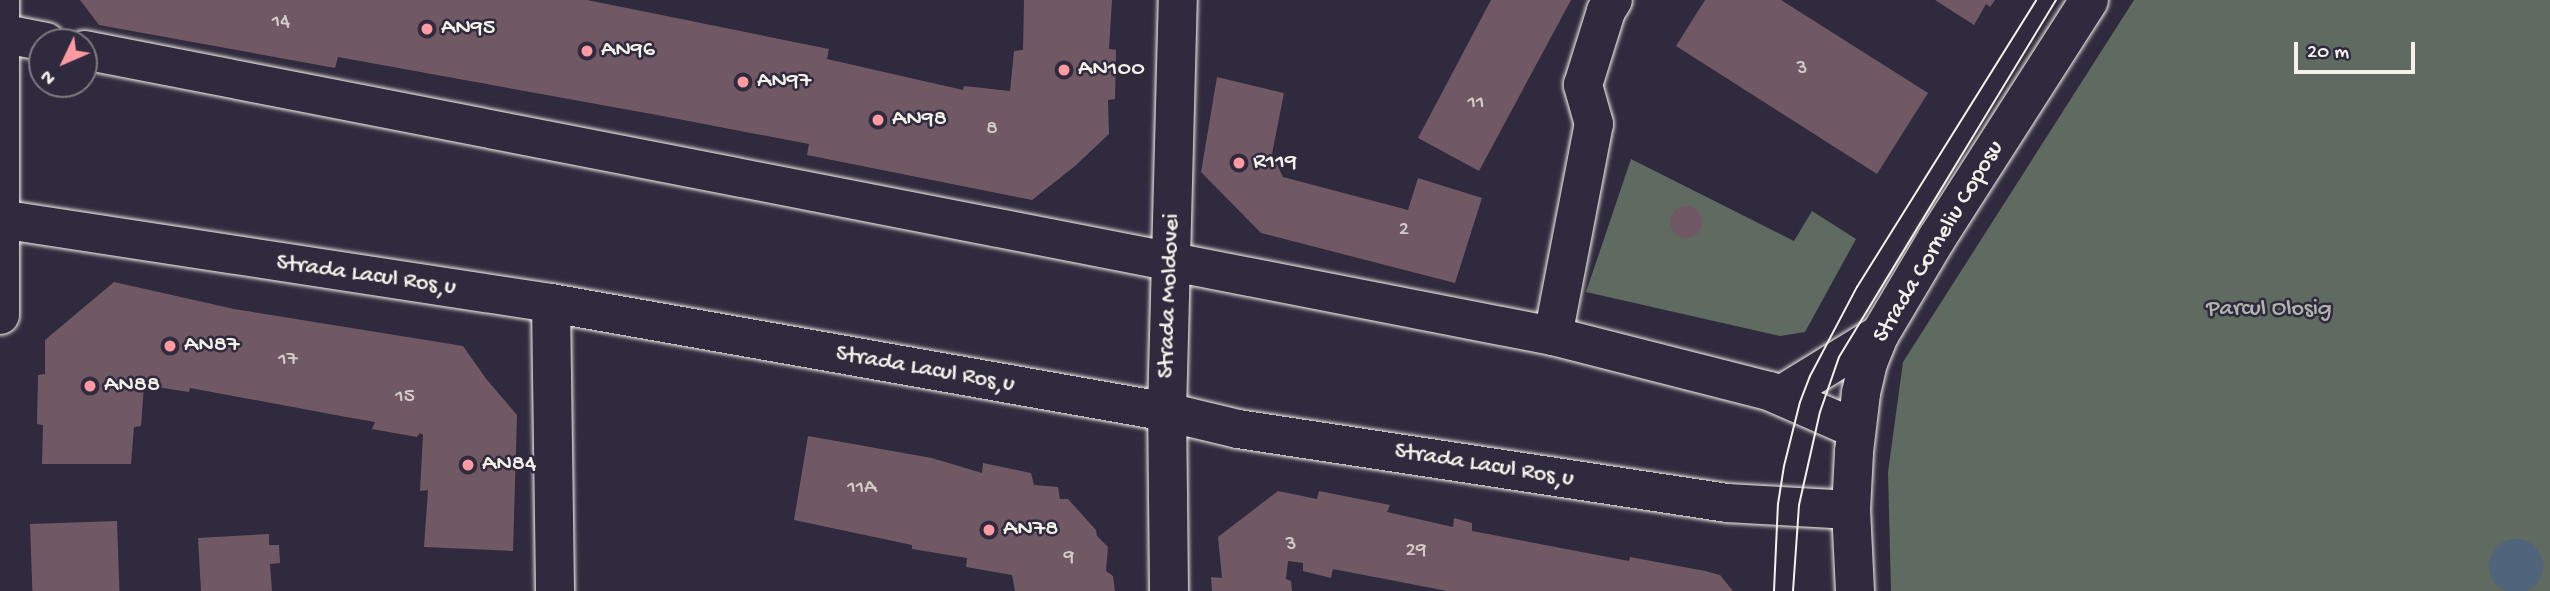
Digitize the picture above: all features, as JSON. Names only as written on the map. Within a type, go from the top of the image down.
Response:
[{"type":"street","name":"Strada Moldovei","points":[[1169,591],[1167,412],[1178,0]]},
{"type":"street","points":[[1553,336],[1594,124],[1583,85],[1606,11],[1613,0]]},
{"type":"street","name":"Strada Corneliu Coposu","points":[[1855,591],[1851,510],[1856,429],[1861,393],[1880,334],[2089,0]]},
{"type":"street","points":[[0,315],[0,22],[28,34]]},
{"type":"street","points":[[98,53],[1553,336],[1781,395],[1856,429]]},
{"type":"street","name":"Strada Lacul Roșu","points":[[1,219],[551,303],[1167,412],[1238,429],[1727,503],[1851,510]]},
{"type":"street","points":[[551,303],[555,591]]},
{"type":"street","points":[[1781,395],[1880,334]]},
{"type":"green space","name":"Parcul Olosig","points":[[2134,0],[2550,0],[2550,591],[1891,591],[1888,472],[1903,362]]},
{"type":"green space","points":[[1631,159],[1794,241],[1812,211],[1856,239],[1805,332],[1780,336],[1586,292]]},
{"type":"water","points":[[2516,539],[2535,547],[2543,566],[2535,585],[2516,593],[2497,585],[2489,566],[2497,547]]},
{"type":"building","points":[[80,0],[587,0],[829,49],[827,59],[963,90],[964,86],[1010,91],[1014,51],[1023,50],[1024,0],[1112,0],[1109,49],[1116,50],[1115,99],[1108,100],[1109,134],[1075,166],[1032,200],[807,155],[809,144],[657,115],[338,57],[335,68],[99,25]]},
{"type":"building","points":[[1491,0],[1571,0],[1479,171],[1418,138]]},
{"type":"building","points":[[1705,0],[1781,0],[1928,93],[1877,174],[1676,46]]},
{"type":"building","points":[[1935,0],[1995,0],[1990,7],[1986,4],[1974,25]]},
{"type":"building","points":[[1217,77],[1284,93],[1272,154],[1283,177],[1408,210],[1418,178],[1482,198],[1455,283],[1261,233],[1201,172]]},
{"type":"building","points":[[1686,206],[1697,211],[1702,222],[1697,233],[1686,238],[1675,233],[1670,222],[1675,211]]},
{"type":"building","points":[[114,282],[234,309],[463,346],[517,415],[513,551],[424,547],[428,490],[420,491],[423,435],[420,433],[417,437],[372,429],[375,422],[190,388],[189,392],[144,385],[141,426],[134,427],[131,464],[42,464],[43,425],[37,424],[38,375],[45,374],[45,340]]},
{"type":"building","points":[[808,436],[932,458],[982,473],[983,463],[1031,473],[1034,485],[1058,487],[1060,499],[1068,499],[1096,530],[1097,536],[1108,547],[1106,571],[1113,576],[1115,591],[1015,591],[1012,575],[966,567],[967,558],[912,549],[912,545],[794,520]]},
{"type":"building","points":[[1278,491],[1317,499],[1319,491],[1390,505],[1387,512],[1453,527],[1454,518],[1472,523],[1472,531],[1629,561],[1630,557],[1705,571],[1720,575],[1733,591],[1447,591],[1333,569],[1331,578],[1303,571],[1303,563],[1288,561],[1286,579],[1291,581],[1292,591],[1212,591],[1211,577],[1222,578],[1218,537]]},
{"type":"building","points":[[117,521],[119,591],[32,591],[30,524]]},
{"type":"building","points":[[269,534],[269,545],[279,545],[280,563],[270,564],[272,591],[201,591],[198,538]]},
{"type":"tram line","points":[[1774,591],[1778,504],[1784,466],[1800,402],[1810,376],[1857,287],[2036,0]]},
{"type":"tram line","points":[[1793,591],[1799,505],[1820,412],[1839,357],[2056,0]]},
{"type":"place","name":"AN95","points":[[427,29]]},
{"type":"place","name":"AN96","points":[[587,51]]},
{"type":"place","name":"AN100","points":[[1064,70]]},
{"type":"place","name":"AN97","points":[[743,82]]},
{"type":"place","name":"AN98","points":[[878,120]]},
{"type":"place","name":"R119","points":[[1239,163]]},
{"type":"place","name":"AN87","points":[[170,346]]},
{"type":"place","name":"AN88","points":[[90,386]]},
{"type":"place","name":"AN84","points":[[468,465]]},
{"type":"place","name":"AN78","points":[[989,530]]}]
